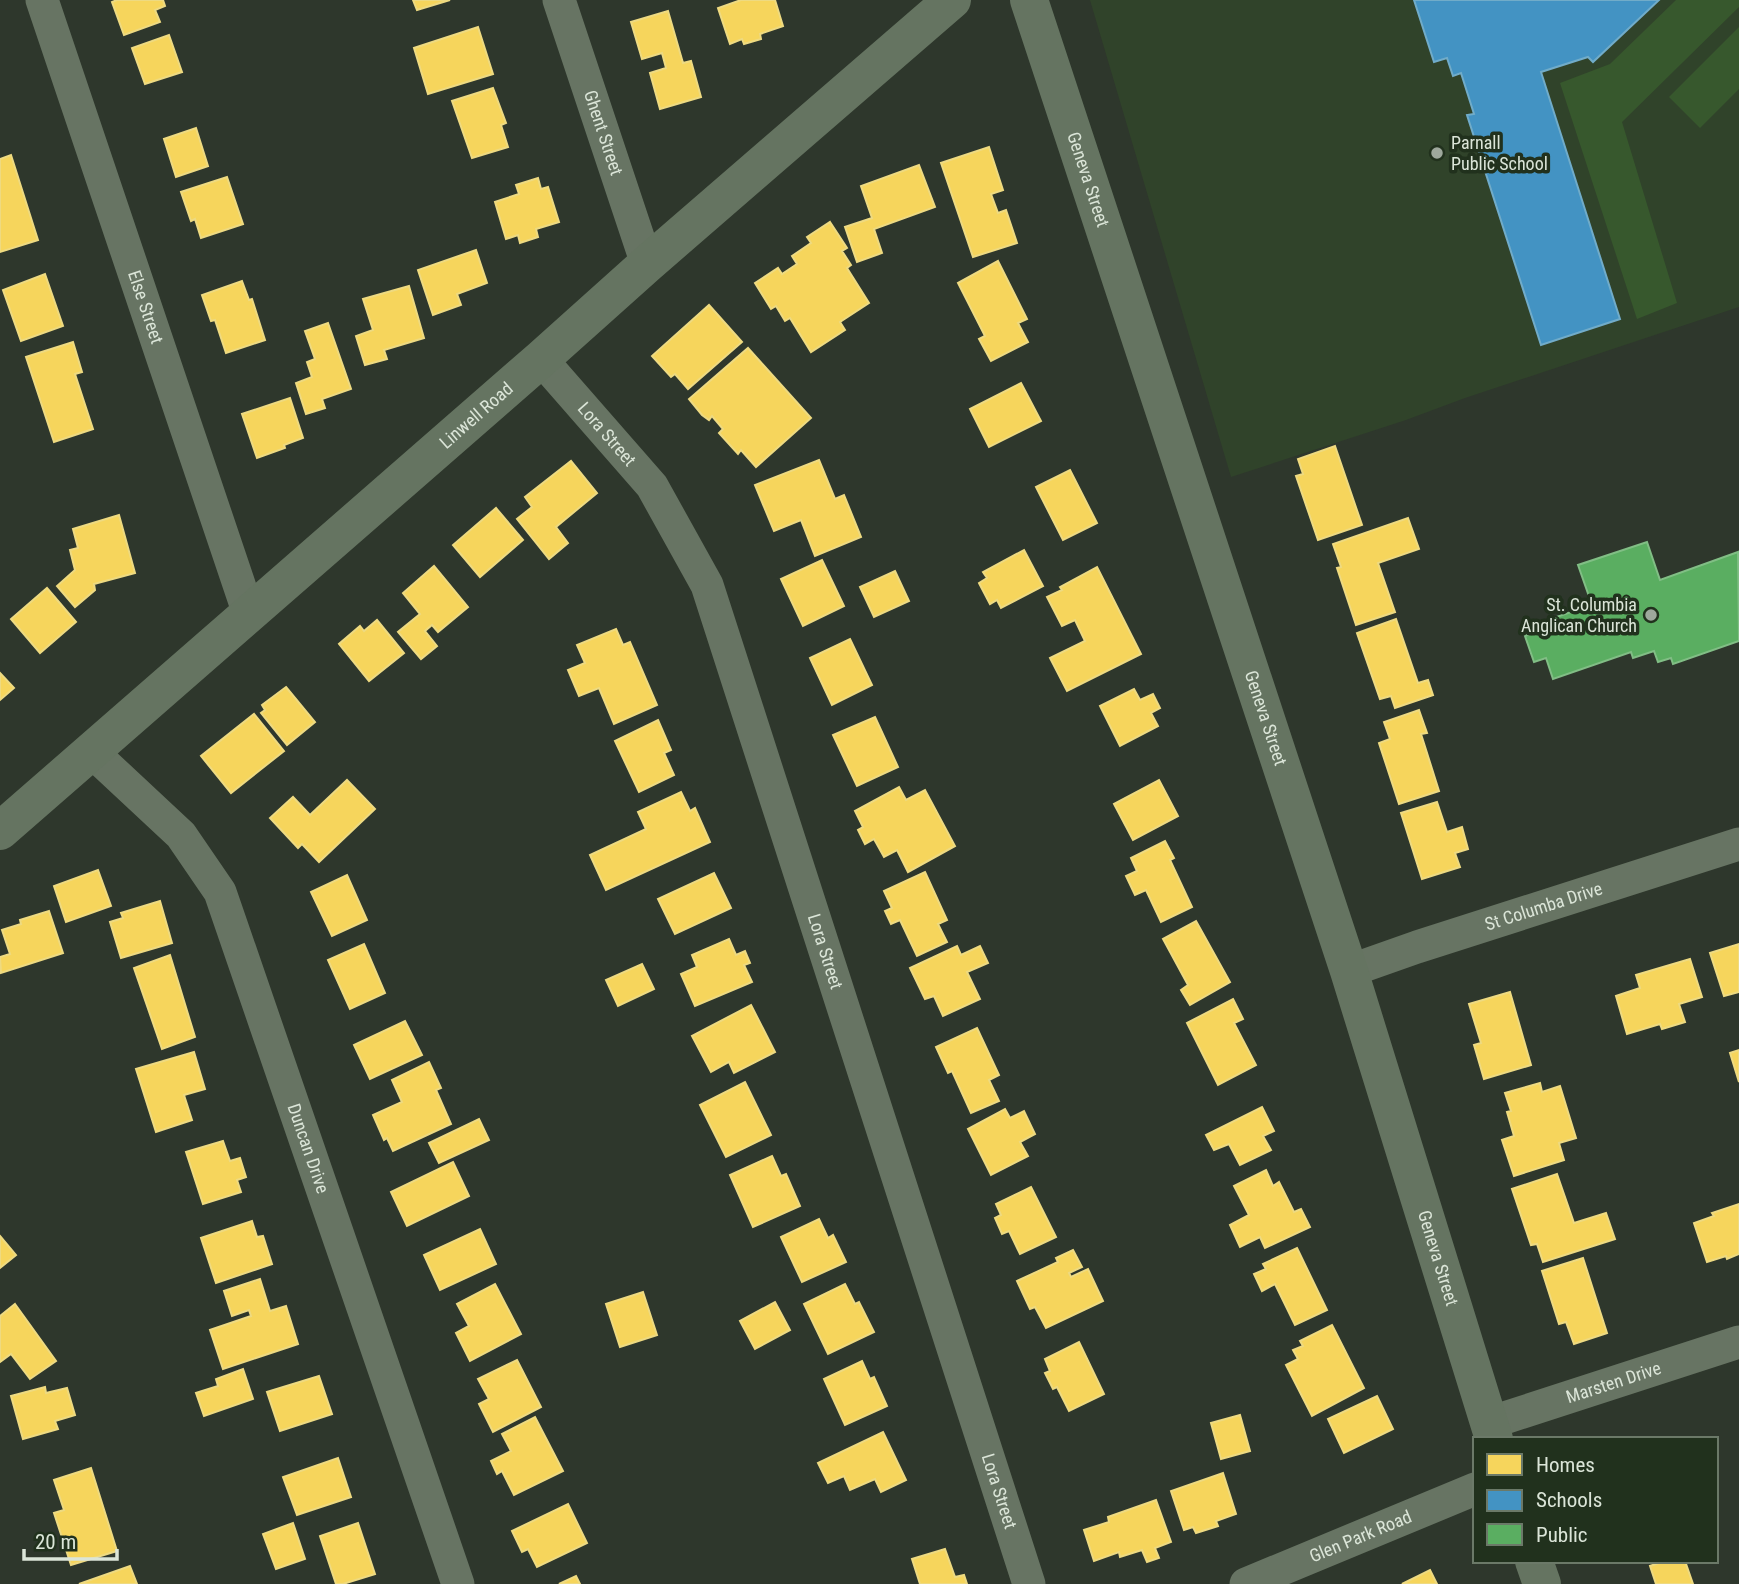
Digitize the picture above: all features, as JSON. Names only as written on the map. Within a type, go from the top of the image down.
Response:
[{"type":"main road","name":"Linwell Road","points":[[0,831],[952,0]]},
{"type":"main road","name":"Geneva Street","points":[[1029,0],[1349,971],[1492,1431]]},
{"type":"main road","points":[[1535,1563],[1542,1584]]},
{"type":"street","name":"Else Street","points":[[42,0],[249,614]]},
{"type":"street","name":"Ghent Street","points":[[559,0],[647,264]]},
{"type":"street","name":"Lora Street","points":[[541,359],[652,486],[707,585],[1029,1584]]},
{"type":"street","name":"Duncan Drive","points":[[92,752],[181,835],[220,892],[458,1584]]},
{"type":"street","name":"St Columba Drive","points":[[1349,971],[1739,844]]},
{"type":"street","name":"Marsten Drive","points":[[1492,1431],[1739,1342]]},
{"type":"street","name":"Glen Park Road","points":[[1246,1584],[1473,1490]]},
{"type":"shaded area","name":"Parnall Public School","points":[[1090,0],[1739,0],[1739,307],[1231,477]]},
{"type":"shaded area","points":[[1676,0],[1739,0],[1739,7],[1622,122],[1677,303],[1637,319],[1560,83],[1610,64]]},
{"type":"shaded area","points":[[1739,27],[1739,89],[1700,128],[1669,97]]},
{"type":"building: Homes","points":[[163,0],[165,6],[155,10],[160,22],[124,35],[112,2]]},
{"type":"building: Homes","points":[[413,0],[450,0],[417,10]]},
{"type":"building: Homes","points":[[741,0],[775,0],[783,26],[760,34],[761,39],[744,44],[742,39],[730,44],[718,8]]},
{"type":"building: Homes","points":[[668,11],[683,63],[691,61],[701,97],[660,109],[650,73],[666,68],[662,53],[642,59],[631,22]]},
{"type":"building: Homes","points":[[478,27],[493,74],[428,94],[414,48]]},
{"type":"building: Homes","points":[[169,35],[182,72],[145,84],[132,48]]},
{"type":"building: Homes","points":[[493,88],[506,123],[501,125],[508,147],[472,158],[452,101]]},
{"type":"building: Homes","points":[[196,128],[208,166],[176,177],[164,139]]},
{"type":"building: Homes","points":[[989,147],[1003,190],[991,194],[998,213],[1006,210],[1017,243],[973,257],[941,163]]},
{"type":"building: Homes","points":[[11,155],[38,240],[0,252],[0,159]]},
{"type":"building: Homes","points":[[919,165],[935,207],[874,229],[882,253],[857,262],[845,227],[872,218],[861,186]]},
{"type":"building: Homes","points":[[227,177],[243,224],[201,238],[195,219],[191,221],[181,192]]},
{"type":"building: Homes","points":[[538,178],[541,189],[548,187],[559,222],[536,229],[538,237],[520,243],[518,235],[506,239],[495,202],[519,194],[516,185]]},
{"type":"building: Homes","points":[[830,222],[847,248],[842,251],[851,265],[847,268],[869,303],[840,322],[845,330],[811,352],[790,318],[785,321],[776,306],[771,309],[755,283],[778,268],[782,274],[797,264],[792,256],[811,243],[807,237]]},
{"type":"building: Homes","points":[[476,250],[487,283],[457,294],[461,305],[433,315],[418,270]]},
{"type":"building: Homes","points":[[998,261],[1027,319],[1018,323],[1028,342],[991,361],[979,339],[985,336],[958,283]]},
{"type":"building: Homes","points":[[45,274],[63,326],[21,341],[3,290]]},
{"type":"building: Homes","points":[[242,281],[249,300],[252,299],[265,340],[226,353],[215,320],[211,321],[202,295]]},
{"type":"building: Homes","points":[[409,286],[424,338],[384,350],[387,359],[365,365],[356,336],[373,330],[363,299]]},
{"type":"building: Homes","points":[[709,305],[742,342],[688,389],[675,374],[671,377],[652,356]]},
{"type":"building: Homes","points":[[328,323],[351,389],[322,399],[325,408],[306,414],[296,383],[312,377],[307,362],[315,359],[305,331]]},
{"type":"building: Homes","points":[[73,342],[82,372],[75,374],[93,429],[54,442],[26,357]]},
{"type":"building: Homes","points":[[748,348],[811,418],[756,467],[741,450],[738,454],[719,433],[723,429],[712,416],[709,420],[702,415],[689,399]]},
{"type":"building: Homes","points":[[1021,383],[1041,421],[989,447],[970,409]]},
{"type":"building: Homes","points":[[290,398],[303,438],[257,458],[242,414]]},
{"type":"building: Homes","points":[[1335,446],[1362,525],[1318,540],[1296,476],[1303,474],[1298,459]]},
{"type":"building: Homes","points":[[819,460],[835,499],[844,495],[861,537],[815,556],[801,520],[774,531],[755,485]]},
{"type":"building: Homes","points":[[571,461],[597,493],[556,527],[568,543],[549,559],[517,519],[532,507],[525,497]]},
{"type":"building: Homes","points":[[1070,470],[1097,523],[1063,540],[1036,487]]},
{"type":"building: Homes","points":[[496,508],[523,540],[480,577],[453,545]]},
{"type":"building: Homes","points":[[119,515],[135,573],[94,584],[95,590],[75,607],[57,586],[75,570],[70,550],[78,548],[73,529]]},
{"type":"building: Homes","points":[[1408,518],[1419,549],[1378,563],[1395,612],[1356,625],[1337,568],[1341,567],[1333,544]]},
{"type":"building: Homes","points":[[1024,550],[1043,586],[1001,608],[997,600],[990,604],[979,583],[987,578],[983,572]]},
{"type":"building: Homes","points":[[822,560],[844,606],[803,626],[781,579]]},
{"type":"building: Homes","points":[[434,566],[468,607],[438,632],[432,625],[425,631],[437,646],[421,659],[398,632],[420,614],[403,593]]},
{"type":"building: Homes","points":[[1097,567],[1141,654],[1067,691],[1050,658],[1085,641],[1075,620],[1062,626],[1047,597]]},
{"type":"building: Homes","points":[[895,571],[909,601],[874,617],[860,587]]},
{"type":"building: Homes","points":[[47,588],[76,622],[40,653],[11,619]]},
{"type":"building: Homes","points":[[1396,619],[1418,683],[1428,680],[1433,695],[1395,708],[1391,696],[1380,699],[1357,633]]},
{"type":"building: Homes","points":[[377,620],[404,653],[369,681],[339,644],[360,626],[364,631]]},
{"type":"building: Homes","points":[[616,629],[623,645],[630,642],[657,705],[614,724],[599,688],[579,696],[568,670],[585,663],[577,645]]},
{"type":"building: Homes","points":[[850,639],[872,685],[832,705],[810,658]]},
{"type":"building: Homes","points":[[0,673],[14,688],[0,700]]},
{"type":"building: Homes","points":[[286,687],[315,722],[287,745],[261,713],[265,710],[262,705]]},
{"type":"building: Homes","points":[[1134,689],[1140,700],[1153,694],[1160,708],[1151,713],[1158,726],[1120,746],[1100,706]]},
{"type":"building: Homes","points":[[1419,710],[1427,733],[1421,734],[1439,791],[1399,804],[1379,743],[1390,739],[1384,722]]},
{"type":"building: Homes","points":[[254,714],[284,751],[231,793],[201,756]]},
{"type":"building: Homes","points":[[875,717],[898,767],[857,786],[833,735]]},
{"type":"building: Homes","points":[[658,720],[671,750],[664,753],[674,775],[639,792],[615,741]]},
{"type":"building: Homes","points":[[347,780],[375,809],[319,862],[302,844],[298,848],[270,818],[293,797],[310,815]]},
{"type":"building: Homes","points":[[1159,780],[1178,816],[1133,840],[1114,804]]},
{"type":"building: Homes","points":[[899,787],[906,800],[925,790],[955,846],[908,872],[897,850],[884,857],[874,839],[865,844],[858,830],[863,827],[855,811]]},
{"type":"building: Homes","points":[[681,792],[690,811],[695,808],[710,842],[606,890],[590,855],[646,829],[638,812]]},
{"type":"building: Homes","points":[[1437,802],[1447,832],[1462,827],[1468,849],[1455,853],[1460,867],[1422,879],[1401,813]]},
{"type":"building: Homes","points":[[1165,841],[1174,858],[1170,860],[1192,907],[1161,922],[1146,890],[1135,895],[1126,876],[1137,871],[1131,858]]},
{"type":"building: Homes","points":[[98,870],[111,906],[66,922],[54,886]]},
{"type":"building: Homes","points":[[925,872],[947,920],[938,924],[947,942],[917,956],[900,920],[891,924],[885,911],[892,908],[884,891]]},
{"type":"building: Homes","points":[[714,873],[731,908],[675,934],[658,899]]},
{"type":"building: Homes","points":[[347,875],[367,920],[332,936],[311,892]]},
{"type":"building: Homes","points":[[160,901],[172,943],[121,958],[110,922],[123,918],[121,913]]},
{"type":"building: Homes","points":[[49,911],[63,953],[1,973],[0,957],[10,954],[2,930],[21,924],[20,920]]},
{"type":"building: Homes","points":[[1196,921],[1230,982],[1190,1005],[1181,990],[1188,985],[1163,939]]},
{"type":"building: Homes","points":[[729,939],[736,955],[745,951],[750,963],[744,965],[752,982],[695,1006],[681,974],[697,967],[692,955]]},
{"type":"building: Homes","points":[[364,944],[385,993],[350,1009],[328,960]]},
{"type":"building: Homes","points":[[1739,944],[1739,992],[1724,996],[1710,953]]},
{"type":"building: Homes","points":[[957,946],[961,955],[980,946],[988,963],[967,972],[980,999],[943,1016],[934,996],[925,999],[910,968]]},
{"type":"building: Homes","points":[[170,955],[195,1037],[162,1049],[134,968]]},
{"type":"building: Homes","points":[[1690,959],[1702,997],[1679,1004],[1685,1022],[1662,1029],[1660,1024],[1627,1034],[1616,996],[1640,988],[1636,975]]},
{"type":"building: Homes","points":[[642,964],[654,989],[618,1006],[606,980]]},
{"type":"building: Homes","points":[[1510,992],[1531,1065],[1484,1079],[1474,1045],[1481,1043],[1469,1004]]},
{"type":"building: Homes","points":[[1233,999],[1243,1019],[1234,1023],[1256,1065],[1218,1085],[1187,1023]]},
{"type":"building: Homes","points":[[751,1005],[775,1052],[734,1073],[729,1062],[711,1072],[692,1036]]},
{"type":"building: Homes","points":[[405,1021],[422,1055],[370,1079],[354,1045]]},
{"type":"building: Homes","points":[[977,1028],[999,1075],[989,1080],[999,1101],[971,1113],[952,1071],[948,1073],[936,1047]]},
{"type":"building: Homes","points":[[1739,1050],[1739,1082],[1730,1053]]},
{"type":"building: Homes","points":[[194,1052],[205,1089],[184,1095],[192,1120],[156,1132],[136,1069]]},
{"type":"building: Homes","points":[[429,1062],[441,1088],[436,1090],[451,1124],[393,1151],[387,1138],[384,1140],[373,1115],[402,1102],[392,1080]]},
{"type":"building: Homes","points":[[745,1082],[771,1135],[726,1157],[700,1105]]},
{"type":"building: Homes","points":[[1540,1083],[1542,1092],[1560,1086],[1576,1138],[1559,1143],[1564,1160],[1514,1176],[1502,1140],[1514,1136],[1507,1112],[1511,1111],[1505,1093]]},
{"type":"building: Homes","points":[[1262,1107],[1274,1131],[1263,1136],[1271,1150],[1240,1165],[1229,1144],[1214,1150],[1206,1135]]},
{"type":"building: Homes","points":[[1005,1109],[1010,1118],[1024,1111],[1035,1134],[1020,1142],[1028,1156],[991,1175],[968,1129]]},
{"type":"building: Homes","points":[[479,1119],[489,1140],[439,1163],[429,1143]]},
{"type":"building: Homes","points":[[223,1141],[230,1161],[240,1158],[246,1177],[237,1180],[241,1192],[203,1204],[186,1152]]},
{"type":"building: Homes","points":[[772,1156],[781,1176],[786,1174],[800,1206],[753,1227],[730,1175]]},
{"type":"building: Homes","points":[[453,1162],[469,1196],[407,1226],[391,1192]]},
{"type":"building: Homes","points":[[1266,1170],[1273,1186],[1279,1182],[1294,1212],[1301,1209],[1310,1227],[1265,1248],[1260,1237],[1240,1247],[1230,1225],[1249,1215],[1234,1186]]},
{"type":"building: Homes","points":[[1557,1174],[1574,1223],[1606,1213],[1615,1239],[1543,1262],[1537,1244],[1531,1245],[1512,1189]]},
{"type":"building: Homes","points":[[1031,1187],[1056,1237],[1020,1254],[1009,1231],[1002,1234],[995,1218],[1001,1215],[996,1204]]},
{"type":"building: Homes","points":[[1739,1204],[1739,1254],[1707,1262],[1694,1223],[1714,1216],[1712,1213]]},
{"type":"building: Homes","points":[[819,1219],[828,1238],[833,1235],[846,1262],[802,1282],[781,1237]]},
{"type":"building: Homes","points":[[252,1221],[257,1237],[263,1236],[272,1264],[216,1283],[201,1238]]},
{"type":"building: Homes","points":[[480,1229],[496,1264],[440,1290],[424,1255]]},
{"type":"building: Homes","points":[[0,1236],[16,1255],[0,1268]]},
{"type":"building: Homes","points":[[1297,1248],[1327,1310],[1295,1325],[1275,1284],[1262,1291],[1254,1274],[1266,1269],[1263,1264]]},
{"type":"building: Homes","points":[[1073,1250],[1082,1267],[1069,1273],[1071,1277],[1088,1269],[1103,1301],[1046,1328],[1035,1307],[1030,1309],[1017,1281],[1058,1262],[1056,1258]]},
{"type":"building: Homes","points":[[1583,1258],[1607,1333],[1574,1344],[1566,1322],[1559,1324],[1542,1271]]},
{"type":"building: Homes","points":[[260,1279],[270,1311],[286,1306],[298,1344],[223,1369],[210,1330],[251,1316],[249,1310],[232,1316],[224,1291]]},
{"type":"building: Homes","points":[[495,1284],[521,1334],[470,1361],[456,1333],[469,1326],[457,1304]]},
{"type":"building: Homes","points":[[845,1284],[855,1304],[859,1302],[874,1332],[828,1354],[804,1304]]},
{"type":"building: Homes","points":[[643,1292],[657,1335],[620,1347],[606,1304]]},
{"type":"building: Homes","points":[[775,1302],[790,1330],[755,1349],[740,1321]]},
{"type":"building: Homes","points":[[15,1304],[56,1361],[30,1379],[11,1354],[0,1362],[0,1316]]},
{"type":"building: Homes","points":[[1332,1325],[1364,1388],[1312,1416],[1286,1365],[1298,1359],[1293,1350],[1303,1346],[1300,1341]]},
{"type":"building: Homes","points":[[1079,1342],[1104,1394],[1069,1411],[1057,1387],[1053,1389],[1045,1373],[1050,1371],[1045,1359]]},
{"type":"building: Homes","points":[[517,1360],[541,1407],[493,1432],[479,1404],[489,1399],[478,1379]]},
{"type":"building: Homes","points":[[862,1361],[870,1379],[874,1377],[887,1406],[845,1425],[824,1379]]},
{"type":"building: Homes","points":[[243,1369],[253,1399],[204,1416],[196,1393],[218,1386],[216,1379]]},
{"type":"building: Homes","points":[[319,1376],[332,1414],[280,1431],[267,1392]]},
{"type":"building: Homes","points":[[45,1387],[46,1393],[67,1388],[75,1415],[55,1421],[58,1429],[23,1439],[11,1396]]},
{"type":"building: Homes","points":[[1377,1396],[1393,1429],[1344,1453],[1328,1419]]},
{"type":"building: Homes","points":[[1240,1415],[1250,1451],[1221,1459],[1211,1423]]},
{"type":"building: Homes","points":[[535,1417],[563,1471],[514,1495],[502,1471],[497,1474],[491,1461],[511,1451],[502,1434]]},
{"type":"building: Homes","points":[[883,1432],[906,1480],[881,1492],[875,1479],[850,1490],[844,1476],[828,1483],[818,1463]]},
{"type":"building: Homes","points":[[338,1458],[351,1497],[297,1515],[283,1477]]},
{"type":"building: Homes","points":[[91,1468],[117,1551],[71,1565],[54,1513],[64,1510],[54,1480]]},
{"type":"building: Homes","points":[[1223,1473],[1236,1514],[1216,1521],[1218,1526],[1196,1533],[1193,1527],[1184,1530],[1171,1491]]},
{"type":"building: Homes","points":[[1156,1500],[1171,1542],[1155,1548],[1159,1558],[1147,1562],[1142,1550],[1120,1557],[1119,1552],[1094,1561],[1084,1530],[1109,1522],[1108,1517]]},
{"type":"building: Homes","points":[[568,1504],[587,1543],[537,1567],[528,1549],[522,1552],[512,1531]]},
{"type":"building: Homes","points":[[293,1523],[305,1559],[276,1569],[263,1534]]},
{"type":"building: Homes","points":[[358,1523],[375,1574],[336,1584],[320,1536]]},
{"type":"building: Homes","points":[[945,1549],[955,1577],[964,1575],[967,1584],[920,1584],[912,1559]]},
{"type":"building: Homes","points":[[1659,1563],[1686,1563],[1693,1584],[1656,1584],[1650,1566]]},
{"type":"building: Homes","points":[[130,1566],[137,1584],[79,1584]]},
{"type":"building: Homes","points":[[1430,1570],[1437,1584],[1402,1584]]},
{"type":"building: Homes","points":[[576,1576],[580,1584],[559,1584]]},
{"type":"building: Schools","points":[[1414,0],[1659,0],[1593,62],[1588,57],[1541,72],[1620,319],[1541,345],[1467,115],[1474,114],[1461,73],[1453,76],[1447,58],[1434,62]]},
{"type":"building: Public","name":"St. Columbia Anglican Church","points":[[1647,542],[1660,580],[1738,552],[1739,641],[1673,664],[1671,658],[1658,662],[1654,651],[1633,658],[1631,652],[1553,679],[1546,658],[1534,662],[1525,636],[1535,632],[1533,625],[1592,605],[1578,565]]},
{"type":"place","name":"Parnall Public School","points":[[1437,153]]},
{"type":"place","name":"St. Columbia Anglican Church","points":[[1651,615]]}]
